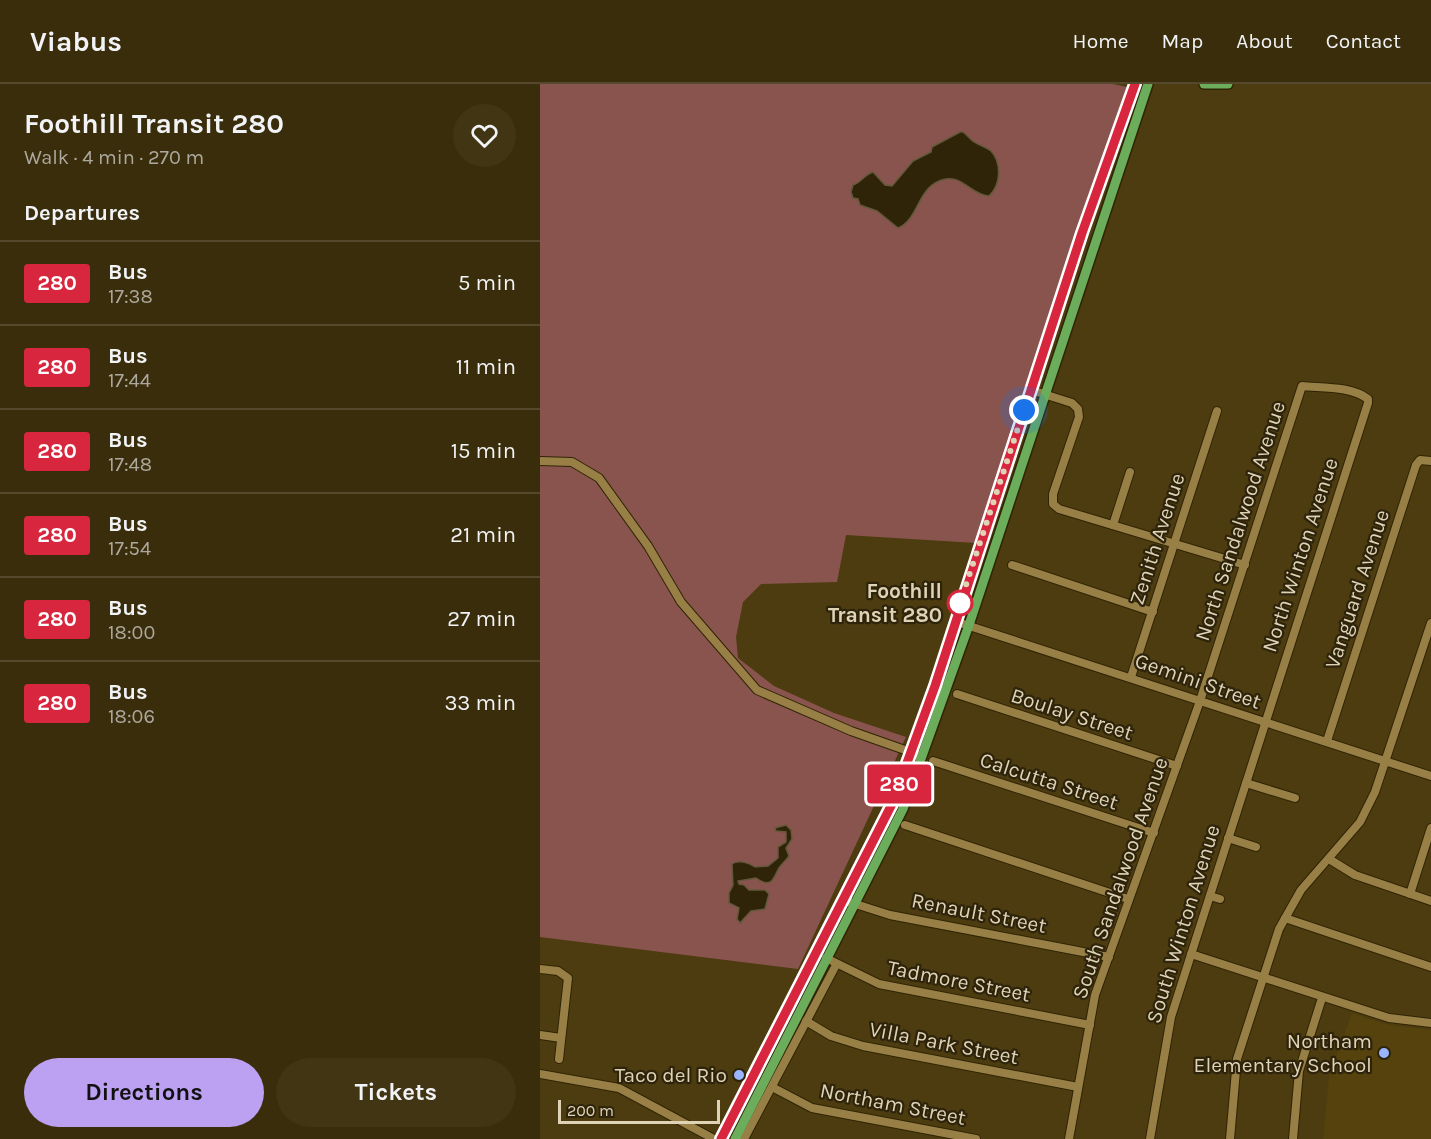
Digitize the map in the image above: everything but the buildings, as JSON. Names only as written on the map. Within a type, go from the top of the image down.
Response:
[{"type":"main road","points":[[721,1139],[892,804],[935,686],[954,621],[1082,233],[1135,84]]},
{"type":"main road","points":[[735,1139],[903,809],[969,625],[1148,84]]},
{"type":"main road","points":[[1204,84],[1228,84]]},
{"type":"main road","points":[[978,551],[983,560],[984,580]]},
{"type":"main road","points":[[773,1037],[784,1043]]},
{"type":"street","name":"North Sandalwood Avenue","points":[[1200,701],[1302,386],[1336,388],[1363,395],[1368,399]]},
{"type":"street","points":[[1031,390],[1072,403],[1078,409],[1079,417],[1053,494],[1053,504],[1059,509],[1245,565]]},
{"type":"street","name":"North Winton Avenue","points":[[1265,722],[1368,399]]},
{"type":"street","name":"Zenith Avenue","points":[[1131,677],[1217,411]]},
{"type":"street","name":"Vanguard Avenue","points":[[1327,741],[1416,465],[1420,460],[1431,461]]},
{"type":"street","points":[[540,461],[572,462],[599,478],[648,546],[681,602],[758,690],[851,731],[922,756]]},
{"type":"street","points":[[1113,525],[1130,472]]},
{"type":"street","points":[[1012,565],[1153,612]]},
{"type":"street","name":"Gemini Street","points":[[954,621],[1431,776]]},
{"type":"street","points":[[1230,1139],[1237,1059],[1262,977],[1285,918],[1301,890],[1360,822],[1375,792],[1431,623]]},
{"type":"street","name":"Boulay Street","points":[[957,694],[1177,766]]},
{"type":"street","name":"South Sandalwood Avenue","points":[[1069,1139],[1095,995],[1200,701]]},
{"type":"street","name":"South Winton Avenue","points":[[1150,1139],[1171,1017],[1265,722]]},
{"type":"street","name":"Calcutta Street","points":[[933,761],[1154,833]]},
{"type":"street","points":[[1246,783],[1295,798]]},
{"type":"street","points":[[905,825],[1128,899]]},
{"type":"street","points":[[1410,894],[1431,828]]},
{"type":"street","points":[[1228,838],[1256,847]]},
{"type":"street","points":[[1329,859],[1355,875],[1431,901]]},
{"type":"street","points":[[1210,896],[1220,898]]},
{"type":"street","name":"Renault Street","points":[[843,900],[890,915],[1109,957]]},
{"type":"street","points":[[1285,918],[1431,967]]},
{"type":"street","points":[[1191,954],[1389,1018],[1431,1023]]},
{"type":"street","name":"Tadmore Street","points":[[826,958],[836,965],[879,984],[1090,1025]]},
{"type":"street","points":[[744,1139],[836,965]]},
{"type":"street","points":[[540,969],[558,971],[568,978],[559,1059]]},
{"type":"street","points":[[1293,1139],[1299,1071],[1322,998]]},
{"type":"street","name":"Villa Park Street","points":[[806,1021],[831,1036],[863,1046],[1078,1087]]},
{"type":"street","points":[[540,1035],[561,1038]]},
{"type":"street","points":[[540,1074],[619,1088],[714,1139]]},
{"type":"street","name":"Northam Street","points":[[772,1087],[812,1108],[976,1139]]},
{"type":"shaded area","points":[[540,84],[1113,84],[1127,87],[976,543],[846,535],[837,582],[761,584],[743,602],[736,637],[738,658],[774,686],[834,713],[906,737],[798,969],[540,937]]},
{"type":"shaded area","points":[[960,132],[989,149],[995,156],[999,174],[996,186],[989,196],[983,195],[958,180],[946,179],[937,182],[924,194],[911,217],[898,228],[877,211],[860,205],[858,199],[853,198],[851,192],[853,185],[867,175],[873,172],[885,185],[892,186],[913,161],[931,152],[932,147]]},
{"type":"shaded area","points":[[786,825],[791,830],[792,839],[786,848],[789,856],[772,880],[766,883],[756,878],[738,881],[749,890],[765,890],[769,894],[765,909],[751,911],[740,923],[737,919],[739,908],[729,903],[729,893],[733,885],[732,864],[740,862],[755,867],[768,866],[778,858],[778,847],[786,842],[786,832],[776,831],[775,828]]},
{"type":"shaded area","name":"Northam Elementary School","points":[[1352,1013],[1389,1025],[1431,1030],[1431,1139],[1323,1139],[1329,1077]]},
{"type":"bus line","name":"280","points":[[721,1139],[892,804],[935,686],[954,621],[1082,233],[1135,84]]},
{"type":"place","name":"Foothill Transit 280","points":[[960,603]]},
{"type":"place","name":"Northam Elementary School","points":[[1384,1053]]},
{"type":"place","name":"Taco del Rio","points":[[739,1075]]},
{"type":"route","points":[[960,603],[958,609],[1024,410]]}]
